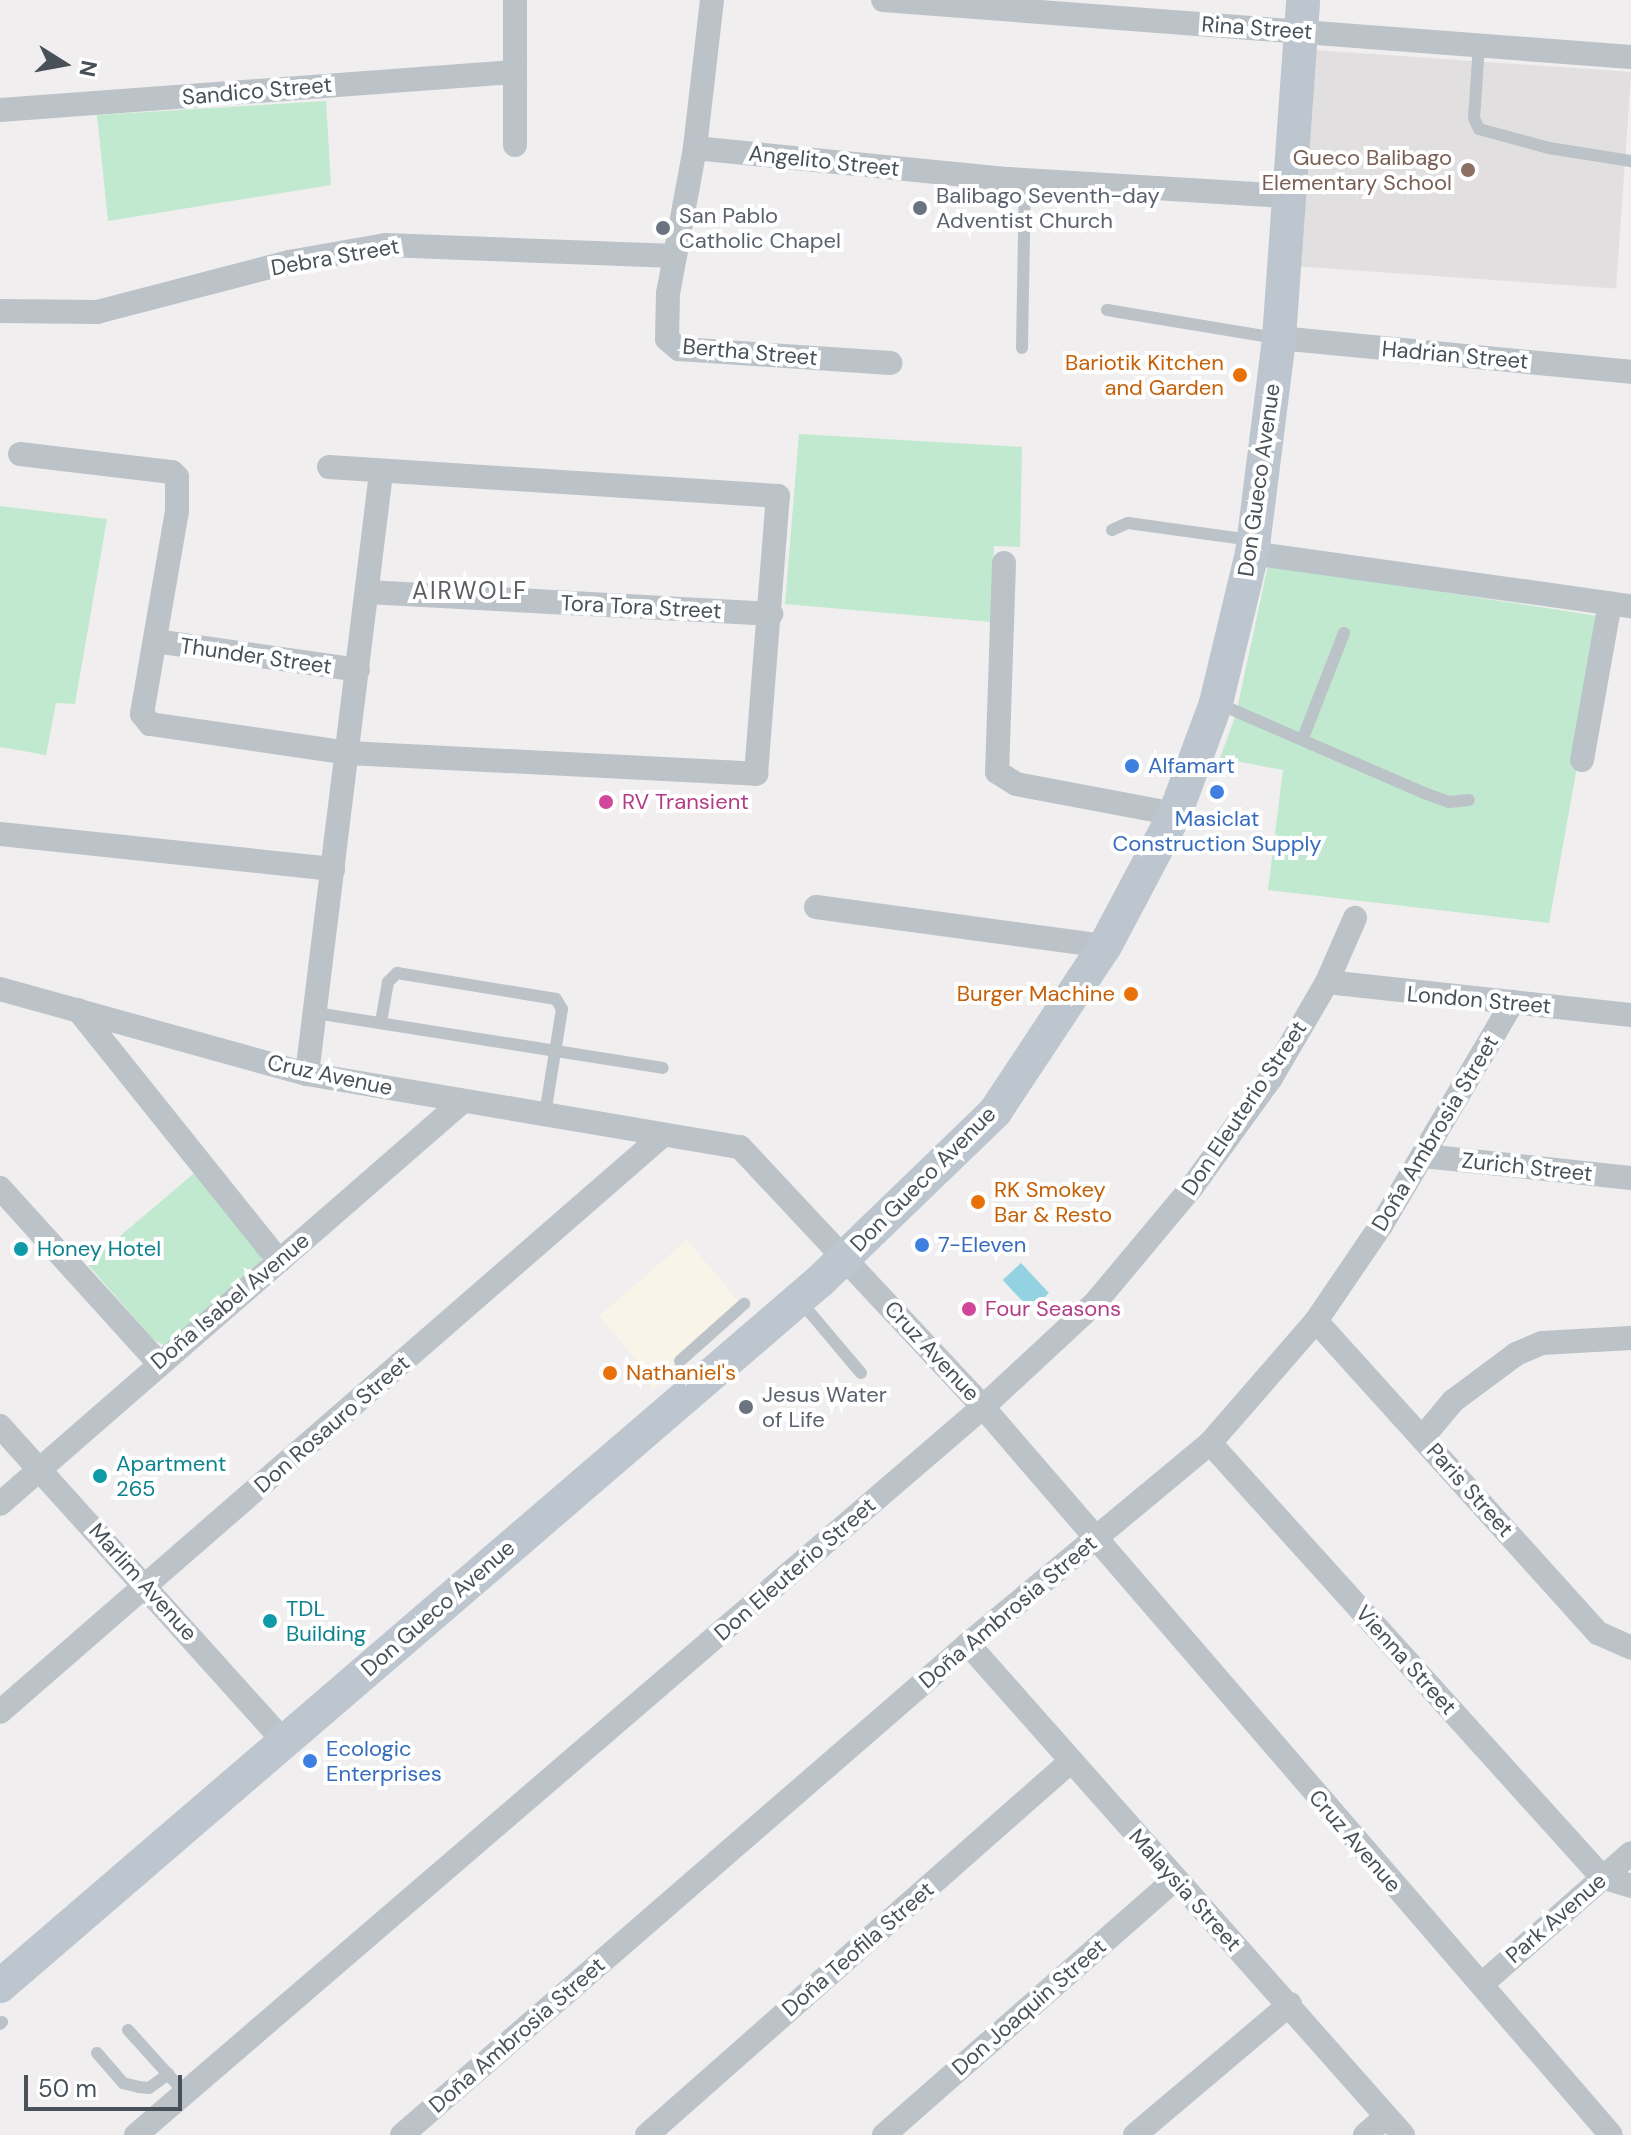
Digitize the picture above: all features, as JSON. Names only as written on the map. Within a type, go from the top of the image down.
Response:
[{"type":"main road","name":"Don Gueco Avenue","points":[[0,1986],[846,1255],[995,1112],[1105,946],[1175,814],[1216,703],[1253,547],[1279,338],[1301,16]]},
{"type":"street","points":[[515,0],[515,145]]},
{"type":"street","name":"Bertha Street","points":[[712,0],[695,148],[665,331],[679,349],[891,363]]},
{"type":"street","name":"Rina Street","points":[[883,0],[1301,16],[1479,45],[1631,57]]},
{"type":"street","name":"Sandico Street","points":[[0,110],[514,72]]},
{"type":"street","name":"Angelito Street","points":[[695,148],[1025,180],[1287,196]]},
{"type":"street","name":"Debra Street","points":[[0,311],[108,310],[289,262],[386,245],[675,256]]},
{"type":"street","name":"Hadrian Street","points":[[1279,338],[1631,372]]},
{"type":"street","points":[[20,454],[172,472],[177,477],[177,511],[142,714],[150,724],[348,753],[750,776],[758,766],[781,502],[771,493],[381,473],[329,467]]},
{"type":"street","points":[[307,1074],[381,473]]},
{"type":"street","points":[[1253,547],[1621,604],[1582,760]]},
{"type":"street","points":[[1004,563],[997,772],[1016,784],[1175,814]]},
{"type":"street","name":"Tora Tora Street","points":[[367,592],[771,614]]},
{"type":"street","name":"Thunder Street","points":[[155,641],[358,670]]},
{"type":"street","points":[[0,834],[333,869]]},
{"type":"street","points":[[816,907],[1105,946]]},
{"type":"street","name":"Don Eleuterio Street","points":[[136,2135],[983,1407],[1095,1303],[1192,1187],[1271,1078],[1327,982],[1355,918]]},
{"type":"street","name":"London Street","points":[[1327,982],[1631,1015]]},
{"type":"street","name":"Cruz Avenue","points":[[0,989],[307,1074],[740,1147],[846,1255],[983,1407],[1609,2134]]},
{"type":"street","name":"Doña Ambrosia Street","points":[[402,2135],[968,1644],[1210,1443],[1316,1321],[1424,1156],[1513,1002]]},
{"type":"street","points":[[78,1010],[279,1261]]},
{"type":"street","name":"Doña Isabel Avenue","points":[[0,1504],[158,1362],[463,1101]]},
{"type":"street","name":"Don Rosauro Street","points":[[0,1712],[663,1135]]},
{"type":"street","name":"Zurich Street","points":[[1424,1156],[1631,1178]]},
{"type":"street","points":[[0,1188],[158,1362]]},
{"type":"street","name":"Paris Street","points":[[1316,1321],[1598,1633],[1631,1648]]},
{"type":"street","points":[[1423,1437],[1453,1401],[1516,1354],[1542,1343],[1631,1338]]},
{"type":"street","name":"Marlim Avenue","points":[[0,1426],[148,1586],[283,1740]]},
{"type":"street","name":"Vienna Street","points":[[1210,1443],[1602,1877]]},
{"type":"street","name":"Malaysia Street","points":[[968,1644],[1403,2135]]},
{"type":"street","name":"Doña Teofila Street","points":[[647,2135],[1070,1762]]},
{"type":"street","name":"Park Avenue","points":[[1482,1984],[1631,1853]]},
{"type":"street","points":[[1602,1877],[1631,1886]]},
{"type":"street","name":"Don Joaquin Street","points":[[884,2135],[1174,1880]]},
{"type":"street","points":[[1135,2135],[1290,2004]]},
{"type":"street","points":[[1365,2135],[1386,2117]]},
{"type":"lane","points":[[1479,45],[1474,118],[1479,129],[1549,148],[1631,161]]},
{"type":"lane","points":[[1022,348],[1025,180]]},
{"type":"lane","points":[[1107,310],[1279,338]]},
{"type":"lane","points":[[1112,530],[1128,523],[1253,547]]},
{"type":"lane","points":[[1303,738],[1344,633]]},
{"type":"lane","points":[[1216,703],[1303,738],[1424,793],[1449,802],[1469,800]]},
{"type":"lane","points":[[381,1022],[388,982],[397,973],[556,999],[562,1009],[545,1114]]},
{"type":"lane","points":[[316,1013],[663,1068]]},
{"type":"lane","points":[[798,1299],[861,1373]]},
{"type":"lane","points":[[680,1361],[744,1304]]},
{"type":"lane","points":[[128,2030],[185,2093]]},
{"type":"lane","points":[[97,2053],[123,2083],[149,2088],[168,2074]]},
{"type":"shaded area","name":"Gueco Balibago Elementary School","points":[[1315,50],[1631,72],[1616,289],[1300,266]]},
{"type":"shaded area","points":[[687,1240],[745,1309],[653,1389],[635,1368],[640,1364],[599,1316]]},
{"type":"green space","points":[[326,101],[331,185],[108,221],[97,115]]},
{"type":"green space","points":[[799,434],[1022,447],[1020,547],[994,546],[991,622],[785,604]]},
{"type":"green space","points":[[0,506],[107,519],[75,704],[56,703],[46,755],[0,747]]},
{"type":"green space","points":[[1268,565],[1604,617],[1549,923],[1268,890],[1283,770],[1220,758],[1236,714]]},
{"type":"green space","points":[[198,1170],[261,1254],[261,1263],[167,1347],[154,1340],[87,1264]]},
{"type":"water","points":[[1021,1263],[1049,1293],[1031,1310],[1003,1280]]},
{"type":"place","name":"Gueco Balibago Elementary School","points":[[1468,170]]},
{"type":"place","name":"Balibago Seventh-day Adventist Church","points":[[920,208]]},
{"type":"place","name":"San Pablo Catholic Chapel","points":[[663,228]]},
{"type":"place","name":"Bariotik Kitchen and Garden","points":[[1240,375]]},
{"type":"place","name":"Alfamart","points":[[1132,766]]},
{"type":"place","name":"Masiclat Construction Supply","points":[[1217,792]]},
{"type":"place","name":"RV Transient","points":[[606,802]]},
{"type":"place","name":"Burger Machine","points":[[1131,994]]},
{"type":"place","name":"RK Smokey Bar & Resto","points":[[978,1202]]},
{"type":"place","name":"7-Eleven","points":[[922,1245]]},
{"type":"place","name":"Honey Hotel","points":[[21,1249]]},
{"type":"place","name":"Four Seasons","points":[[969,1309]]},
{"type":"place","name":"Nathaniel's","points":[[610,1373]]},
{"type":"place","name":"Jesus Water of Life","points":[[746,1407]]},
{"type":"place","name":"Apartment 265","points":[[100,1476]]},
{"type":"place","name":"TDL Building","points":[[270,1621]]},
{"type":"place","name":"Ecologic Enterprises","points":[[310,1761]]},
{"type":"district","name":"AIRWOLF","points":[[470,591]]}]
